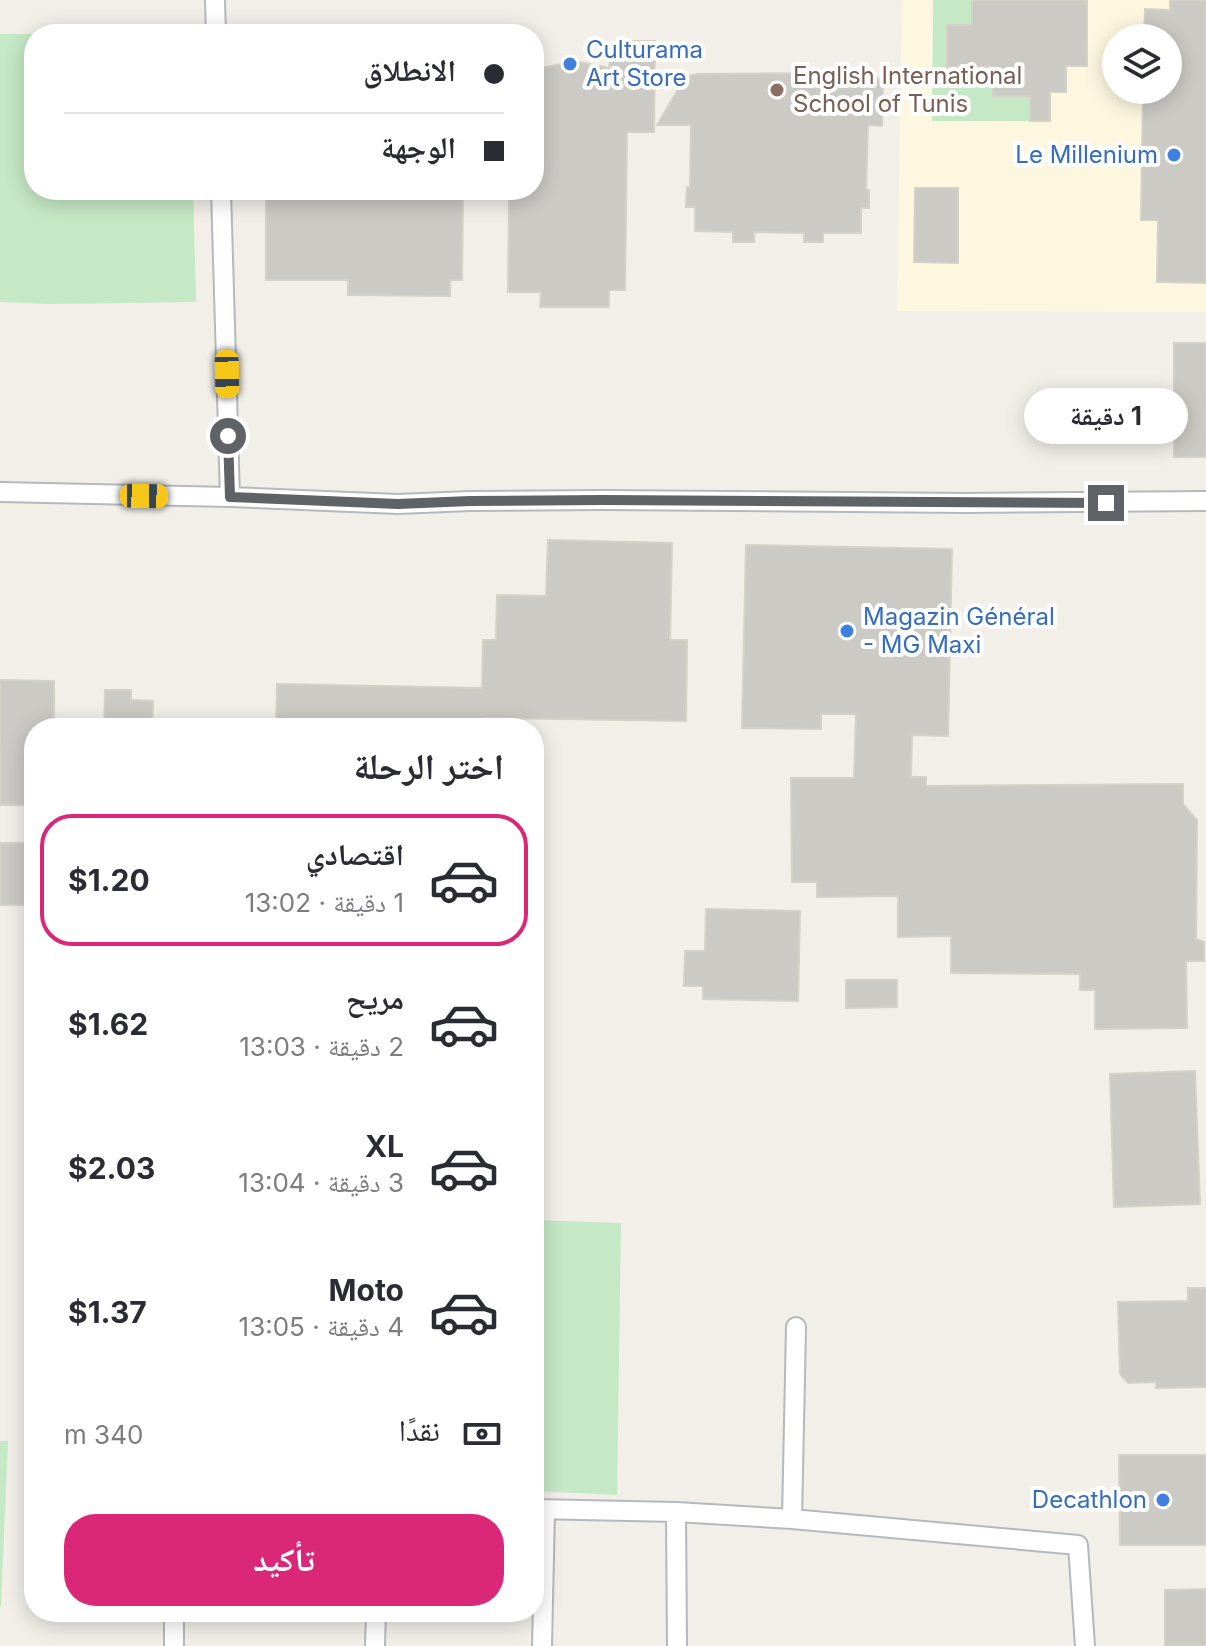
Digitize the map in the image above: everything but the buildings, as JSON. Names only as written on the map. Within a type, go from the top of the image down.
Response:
[{"type":"street","points":[[215,0],[216,24]]},
{"type":"street","points":[[221,200],[230,497]]},
{"type":"street","points":[[0,492],[398,504],[587,500],[952,503],[1206,501]]},
{"type":"street","points":[[792,1519],[796,1327]]},
{"type":"street","points":[[544,1509],[792,1519],[1078,1545],[1085,1646]]},
{"type":"street","points":[[676,1512],[677,1646]]},
{"type":"street","points":[[174,1622],[174,1646]]},
{"type":"street","points":[[375,1646],[376,1622]]},
{"type":"street","points":[[542,1622],[542,1646]]},
{"type":"shaded area","points":[[902,0],[1206,0],[1206,312],[897,311]]},
{"type":"green space","points":[[933,0],[972,0],[972,25],[947,25],[947,67],[993,67],[993,96],[1030,96],[1030,121],[932,121]]},
{"type":"green space","points":[[0,34],[24,34],[24,200],[193,200],[196,302],[0,302]]},
{"type":"green space","points":[[544,1220],[621,1223],[617,1495],[544,1491]]},
{"type":"green space","points":[[0,1441],[8,1441],[1,1607],[0,1607]]},
{"type":"place","name":"Culturama Art Store","points":[[570,64]]},
{"type":"place","name":"English International School of Tunis","points":[[777,90]]},
{"type":"place","name":"Le Millenium","points":[[1174,155]]},
{"type":"place","name":"Magazin Général - MG Maxi","points":[[847,631]]},
{"type":"place","name":"Decathlon","points":[[1163,1500]]},
{"type":"route","points":[[228,436],[230,497],[398,504],[602,500],[1106,503]]}]
